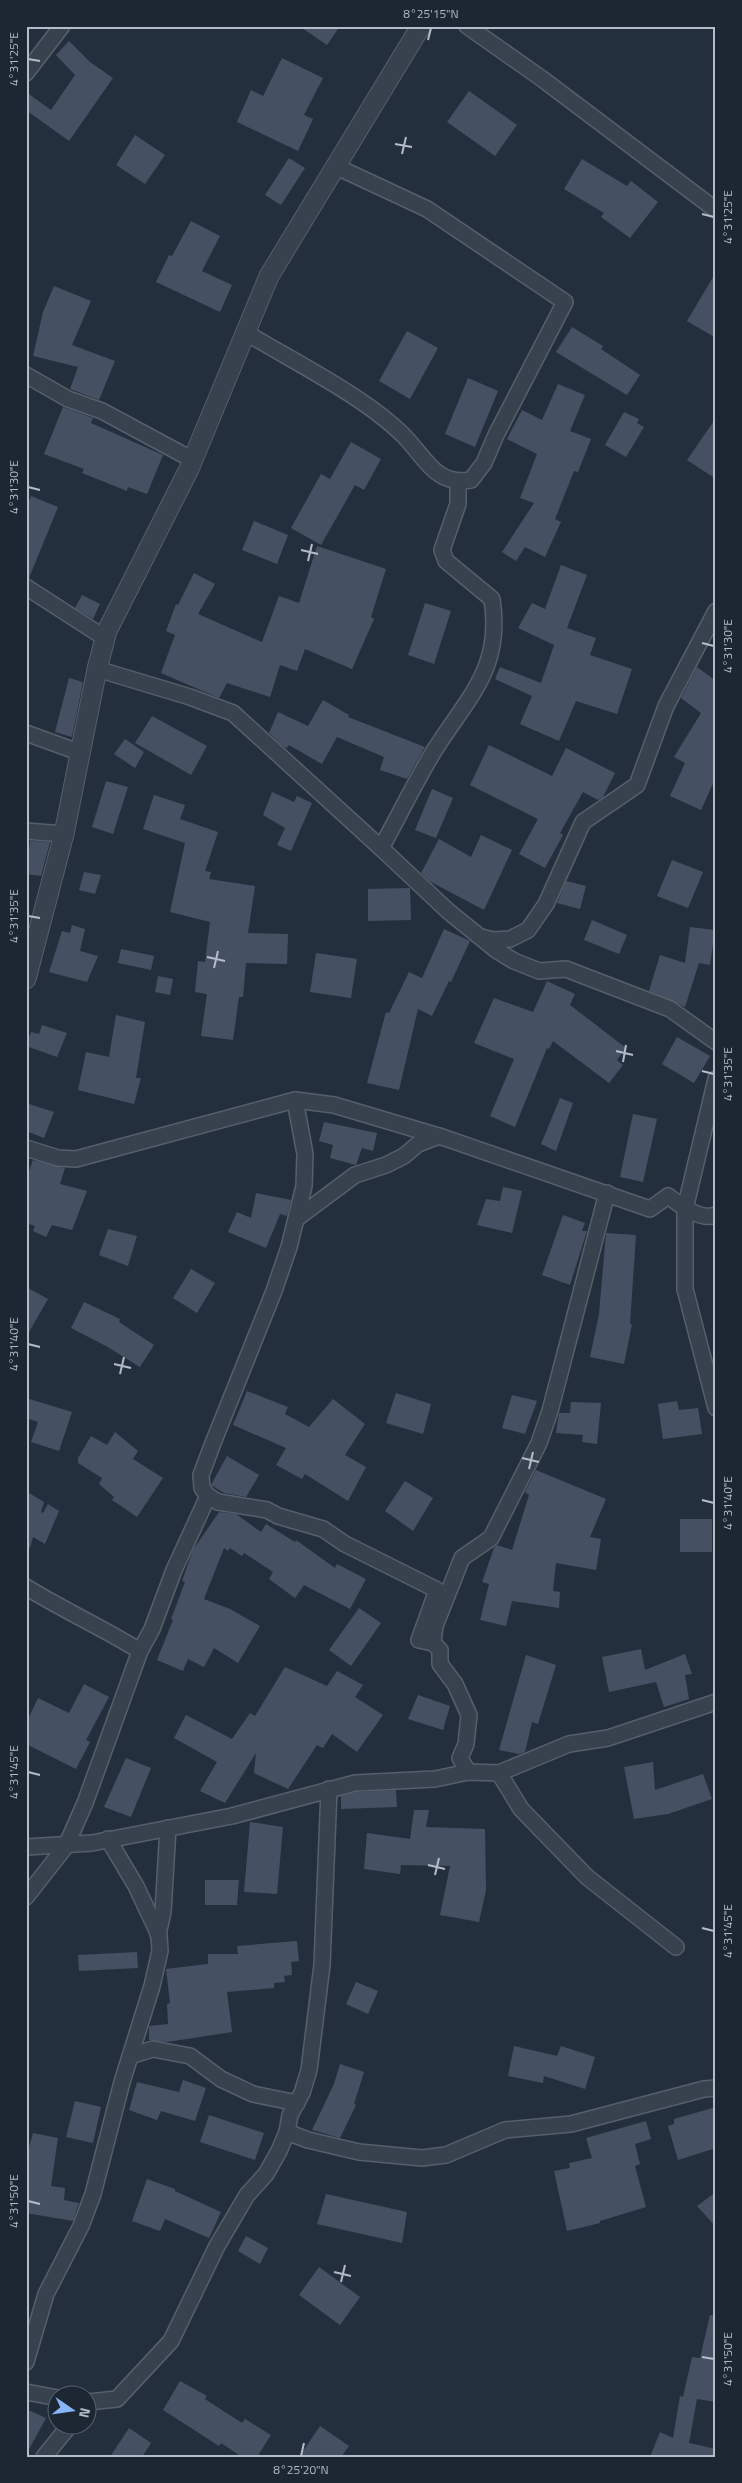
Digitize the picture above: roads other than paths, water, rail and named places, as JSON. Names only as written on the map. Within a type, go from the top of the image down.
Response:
[{"type":"street","points":[[26,73],[62,26]]},
{"type":"street","points":[[26,979],[64,834],[105,638],[124,594],[193,460],[269,276],[421,26]]},
{"type":"street","points":[[467,26],[541,78],[716,210]]},
{"type":"street","points":[[245,332],[367,406],[405,436],[433,470],[445,478],[458,482],[471,480],[484,463],[496,435],[565,302],[427,209],[335,166]]},
{"type":"street","points":[[26,375],[68,399],[102,411],[193,460]]},
{"type":"street","points":[[382,848],[435,750],[474,695],[493,646],[494,615],[492,600],[446,561],[442,550],[458,504],[458,482]]},
{"type":"street","points":[[26,587],[105,638]]},
{"type":"street","points":[[480,937],[494,940],[510,939],[528,930],[546,904],[583,822],[638,785],[666,706],[716,611]]},
{"type":"street","points":[[97,669],[190,697],[233,713],[382,848],[448,911],[514,961],[539,971],[566,969],[670,1009],[716,1042]]},
{"type":"street","points":[[26,733],[81,753]]},
{"type":"street","points":[[26,831],[64,834]]},
{"type":"street","points":[[716,1079],[686,1209],[685,1288],[716,1408]]},
{"type":"street","points":[[26,1148],[58,1158],[76,1159],[295,1100],[334,1105],[439,1136],[650,1209],[668,1196],[686,1209],[710,1218],[716,1216]]},
{"type":"street","points":[[295,1100],[306,1170],[296,1219],[274,1291],[201,1475],[202,1488],[208,1496],[218,1502],[267,1510],[278,1516],[323,1530],[346,1544],[437,1590],[419,1640],[434,1643],[440,1650],[440,1664],[455,1684],[469,1715],[466,1744],[460,1758],[468,1772]]},
{"type":"street","points":[[296,1219],[355,1175],[386,1165],[404,1156],[418,1144],[439,1136]]},
{"type":"street","points":[[434,1643],[435,1626],[462,1558],[492,1538],[539,1443],[552,1402],[607,1194]]},
{"type":"street","points":[[26,1898],[66,1846],[85,1803],[140,1651],[152,1629],[174,1570],[208,1496]]},
{"type":"street","points":[[26,1587],[140,1651]]},
{"type":"street","points":[[26,1848],[66,1846],[232,1816],[355,1783],[435,1779],[468,1772],[499,1773],[569,1744],[608,1738],[716,1702]]},
{"type":"street","points":[[499,1773],[521,1809],[587,1877],[676,1946]]},
{"type":"street","points":[[98,2401],[117,2399],[171,2341],[217,2246],[247,2195],[272,2164],[287,2132],[290,2115],[297,2103],[309,2070],[322,1965],[330,1789]]},
{"type":"street","points":[[26,2362],[46,2294],[81,2226],[93,2194],[130,2056],[154,1977],[160,1951],[158,1934],[164,1903],[168,1828]]},
{"type":"street","points":[[108,1839],[136,1886],[158,1934]]},
{"type":"street","points":[[130,2056],[153,2049],[190,2056],[221,2079],[253,2094],[297,2103]]},
{"type":"street","points":[[287,2132],[308,2140],[359,2152],[422,2158],[446,2154],[505,2130],[571,2124],[704,2089],[716,2088]]},
{"type":"street","points":[[26,2392],[48,2396]]},
{"type":"street","points":[[44,2457],[61,2436]]}]
